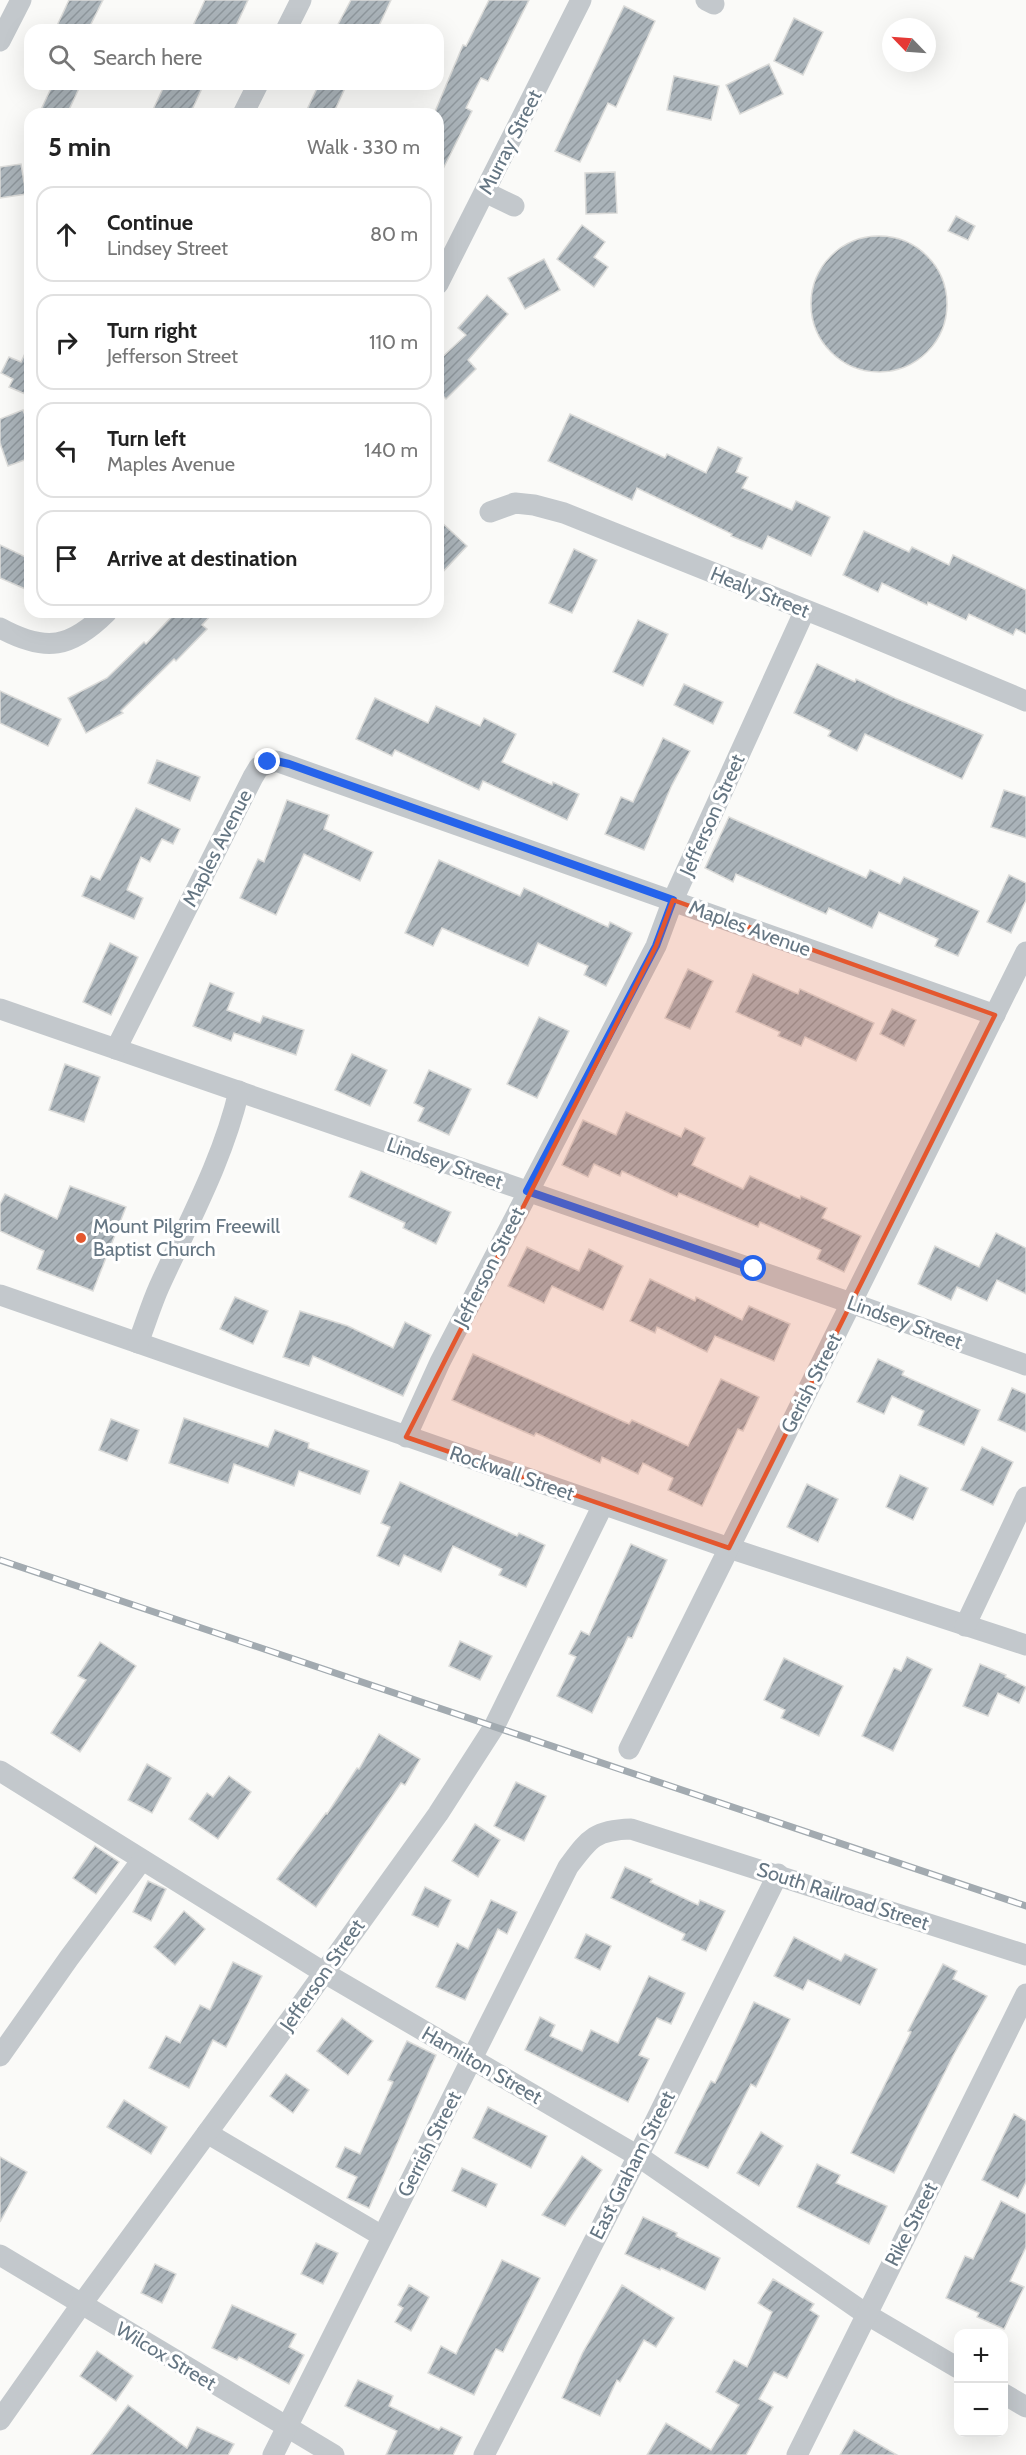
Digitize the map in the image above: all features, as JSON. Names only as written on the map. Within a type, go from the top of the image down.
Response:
[{"type":"street","points":[[0,41],[21,0]]},
{"type":"street","points":[[289,24],[301,0]]},
{"type":"street","name":"Murray Street","points":[[444,272],[581,0]]},
{"type":"street","points":[[246,108],[255,90]]},
{"type":"street","points":[[485,192],[514,206]]},
{"type":"street","name":"Healy Street","points":[[490,512],[515,503],[534,505],[564,513],[1026,701]]},
{"type":"street","name":"Jefferson Street","points":[[406,1437],[440,1362],[527,1191],[656,946],[673,900],[805,610]]},
{"type":"street","points":[[0,628],[32,641],[55,644],[74,639],[90,629],[101,618]]},
{"type":"street","name":"Maples Avenue","points":[[116,1049],[253,777],[259,767],[276,761],[995,1015]]},
{"type":"street","name":"Gerish Street","points":[[629,1749],[1026,952]]},
{"type":"street","name":"Lindsey Street","points":[[0,1009],[1026,1365]]},
{"type":"street","points":[[138,1343],[158,1290],[202,1195],[235,1109],[239,1091]]},
{"type":"street","name":"Rockwall Street","points":[[0,1295],[729,1548],[1026,1645]]},
{"type":"street","points":[[965,1626],[1026,1497]]},
{"type":"street","name":"Jefferson Street","points":[[0,2420],[438,1814],[494,1726],[603,1504]]},
{"type":"street","name":"Hamilton Street","points":[[0,1771],[323,1972],[638,2156],[866,2314],[954,2366]]},
{"type":"street","name":"Gerrish Street","points":[[273,2455],[568,1867],[588,1840],[609,1830],[631,1829],[660,1838]]},
{"type":"street","name":"South Railroad Street","points":[[660,1838],[1026,1955]]},
{"type":"street","points":[[0,2056],[142,1860]]},
{"type":"street","name":"East Graham Street","points":[[484,2455],[638,2156],[777,1874]]},
{"type":"street","name":"Rike Street","points":[[796,2455],[1026,1994]]},
{"type":"street","points":[[207,2133],[382,2236]]},
{"type":"street","name":"Wilcox Street","points":[[0,2255],[334,2455]]},
{"type":"street","points":[[1008,2396],[1026,2407]]},
{"type":"highlighted area","points":[[673,900],[995,1015],[729,1548],[406,1437],[656,946]]},
{"type":"building","points":[[69,0],[103,0],[91,24],[58,24]]},
{"type":"building","points":[[205,0],[248,0],[237,24],[194,24]]},
{"type":"building","points":[[351,0],[391,0],[380,24],[338,24]]},
{"type":"building","points":[[489,0],[529,0],[488,81],[481,78],[466,108],[472,111],[444,167],[444,108],[437,108],[463,45],[466,46]]},
{"type":"building","points":[[624,6],[655,21],[616,107],[608,103],[580,162],[555,151]]},
{"type":"building","points":[[794,18],[823,32],[803,75],[774,61]]},
{"type":"building","points":[[769,64],[783,94],[740,114],[726,85]]},
{"type":"building","points":[[674,76],[719,86],[711,120],[667,110]]},
{"type":"building","points":[[50,90],[78,90],[70,108],[42,108]]},
{"type":"building","points":[[162,90],[201,90],[193,108],[154,108]]},
{"type":"building","points":[[316,90],[344,90],[336,108],[308,108]]},
{"type":"building","points":[[21,164],[24,194],[0,198],[0,167]]},
{"type":"building","points":[[615,172],[617,213],[586,214],[585,173]]},
{"type":"building","points":[[956,216],[975,226],[968,240],[948,231]]},
{"type":"building","points":[[582,225],[605,242],[594,257],[608,267],[594,287],[557,259]]},
{"type":"building","points":[[879,236],[905,241],[917,247],[927,256],[936,266],[942,278],[947,304],[942,330],[936,342],[927,352],[917,361],[905,367],[879,372],[853,367],[841,361],[831,352],[822,342],[816,330],[811,304],[816,278],[822,266],[831,256],[841,247],[853,241]]},
{"type":"building","points":[[544,259],[560,290],[525,309],[508,278]]},
{"type":"building","points":[[487,295],[508,314],[468,360],[476,369],[446,399],[444,397],[444,355],[466,335],[458,328]]},
{"type":"building","points":[[24,356],[24,393],[9,387],[13,379],[1,373],[9,357],[21,362]]},
{"type":"building","points":[[23,410],[24,413],[24,460],[8,466],[0,443],[0,419]]},
{"type":"building","points":[[570,414],[665,458],[667,454],[706,473],[718,447],[742,458],[736,472],[748,477],[742,488],[792,510],[796,501],[830,517],[811,556],[768,536],[762,549],[731,536],[732,534],[637,488],[632,500],[548,461]]},
{"type":"building","points":[[444,525],[467,546],[444,571]]},
{"type":"building","points":[[864,531],[909,552],[912,547],[949,565],[953,555],[1026,590],[1026,634],[1016,629],[1013,635],[969,614],[966,620],[928,602],[927,605],[882,583],[878,592],[843,575]]},
{"type":"building","points":[[0,545],[24,556],[24,588],[0,578]]},
{"type":"building","points":[[574,549],[597,560],[572,613],[549,603]]},
{"type":"building","points":[[170,618],[208,618],[202,625],[207,629],[121,711],[123,713],[86,733],[68,698],[107,678],[144,642],[146,644]]},
{"type":"building","points":[[638,620],[668,634],[643,686],[613,672]]},
{"type":"building","points":[[817,664],[983,735],[962,779],[865,734],[857,751],[828,736],[831,731],[794,713]]},
{"type":"building","points":[[684,684],[723,702],[713,724],[674,705]]},
{"type":"building","points":[[0,691],[61,719],[48,746],[0,723]]},
{"type":"building","points":[[375,698],[428,723],[436,706],[480,726],[484,718],[516,734],[502,762],[552,785],[553,782],[579,794],[567,820],[483,781],[479,790],[395,750],[392,756],[356,739]]},
{"type":"building","points":[[663,738],[690,751],[671,787],[644,850],[605,834],[621,797],[633,802]]},
{"type":"building","points":[[157,760],[200,777],[190,801],[148,783]]},
{"type":"building","points":[[1004,790],[1026,797],[1026,838],[991,827]]},
{"type":"building","points":[[287,800],[329,815],[324,829],[373,852],[360,881],[304,854],[276,915],[240,898],[258,859],[264,862]]},
{"type":"building","points":[[136,808],[180,829],[173,844],[162,839],[150,862],[141,857],[127,890],[143,898],[134,919],[82,896],[91,876],[100,880]]},
{"type":"building","points":[[729,817],[866,878],[870,870],[900,884],[904,877],[979,911],[958,956],[935,946],[938,939],[879,912],[872,928],[829,908],[826,914],[736,874],[733,882],[705,868]]},
{"type":"building","points":[[439,860],[520,896],[524,888],[608,927],[610,922],[632,933],[606,986],[584,975],[588,966],[538,943],[528,966],[442,928],[433,946],[405,933]]},
{"type":"building","points":[[1009,875],[1026,883],[1026,900],[1011,933],[987,922]]},
{"type":"building","points":[[110,943],[138,957],[111,1015],[83,1002]]},
{"type":"building","points":[[688,969],[713,981],[690,1029],[665,1018]]},
{"type":"building","points":[[753,974],[798,994],[800,989],[874,1023],[856,1061],[805,1037],[801,1046],[778,1036],[780,1032],[736,1012]]},
{"type":"building","points":[[210,983],[234,993],[227,1010],[260,1023],[263,1016],[304,1030],[296,1055],[234,1033],[231,1041],[193,1026]]},
{"type":"building","points":[[892,1009],[916,1020],[904,1046],[880,1034]]},
{"type":"building","points":[[539,1017],[569,1031],[537,1098],[507,1084]]},
{"type":"building","points":[[352,1054],[387,1070],[370,1106],[335,1090]]},
{"type":"building","points":[[65,1064],[100,1077],[84,1122],[49,1110]]},
{"type":"building","points":[[429,1070],[471,1089],[449,1135],[418,1121],[424,1108],[414,1103]]},
{"type":"building","points":[[626,1112],[681,1137],[685,1128],[705,1138],[692,1165],[743,1189],[750,1176],[800,1199],[801,1196],[827,1208],[822,1218],[861,1236],[844,1272],[817,1259],[821,1250],[760,1222],[758,1227],[679,1193],[677,1197],[622,1171],[620,1176],[594,1164],[588,1177],[562,1165],[583,1120],[616,1135]]},
{"type":"building","points":[[361,1171],[451,1212],[436,1244],[403,1228],[405,1223],[349,1197]]},
{"type":"building","name":"Mount Pilgrim Freewill Baptist Church","points":[[70,1186],[126,1207],[93,1291],[37,1269],[44,1251],[0,1231],[0,1204],[5,1194],[57,1219]]},
{"type":"building","points":[[996,1233],[1026,1248],[1026,1294],[997,1280],[987,1301],[957,1287],[951,1300],[918,1284],[935,1246],[979,1267]]},
{"type":"building","points":[[527,1247],[579,1271],[589,1249],[623,1266],[603,1310],[552,1286],[544,1303],[508,1286]]},
{"type":"building","points":[[650,1279],[695,1301],[696,1297],[742,1320],[749,1306],[790,1324],[774,1361],[715,1336],[707,1352],[657,1327],[655,1333],[630,1321]]},
{"type":"building","points":[[235,1297],[268,1311],[253,1344],[220,1329]]},
{"type":"building","points":[[300,1311],[348,1326],[393,1348],[405,1322],[431,1335],[403,1396],[313,1356],[309,1366],[283,1357]]},
{"type":"building","points":[[473,1354],[629,1424],[632,1420],[688,1446],[721,1379],[759,1397],[743,1431],[738,1429],[702,1506],[668,1490],[673,1478],[643,1463],[638,1474],[602,1457],[600,1463],[536,1433],[534,1436],[452,1400]]},
{"type":"building","points":[[878,1359],[904,1371],[902,1375],[980,1410],[964,1445],[918,1425],[924,1411],[892,1396],[884,1414],[857,1402]]},
{"type":"building","points":[[1012,1388],[1026,1394],[1026,1432],[998,1420]]},
{"type":"building","points":[[184,1418],[268,1447],[275,1430],[309,1443],[308,1448],[369,1471],[360,1494],[299,1471],[294,1486],[234,1464],[228,1483],[169,1463]]},
{"type":"building","points":[[111,1419],[139,1430],[127,1461],[99,1450]]},
{"type":"building","points":[[982,1447],[1013,1462],[993,1505],[961,1490]]},
{"type":"building","points":[[900,1475],[928,1488],[913,1520],[886,1507]]},
{"type":"building","points":[[400,1482],[517,1536],[519,1533],[545,1545],[526,1587],[499,1575],[502,1569],[453,1546],[441,1572],[404,1555],[399,1566],[377,1556],[390,1527],[381,1523]]},
{"type":"building","points":[[807,1484],[838,1499],[818,1542],[787,1527]]},
{"type":"building","points":[[631,1544],[667,1560],[632,1638],[628,1637],[592,1713],[557,1696],[576,1657],[569,1654],[581,1631],[589,1635]]},
{"type":"building","points":[[460,1641],[492,1656],[480,1680],[449,1666]]},
{"type":"building","points":[[100,1642],[136,1666],[80,1752],[51,1733],[86,1680],[78,1676]]},
{"type":"building","points":[[907,1657],[932,1669],[893,1751],[862,1736],[894,1668],[901,1671]]},
{"type":"building","points":[[784,1658],[843,1686],[819,1736],[781,1718],[785,1710],[764,1700]]},
{"type":"building","points":[[980,1664],[1026,1687],[1019,1703],[998,1693],[988,1716],[963,1706]]},
{"type":"building","points":[[379,1734],[420,1759],[405,1785],[401,1783],[316,1907],[277,1879],[327,1814],[357,1768],[359,1769]]},
{"type":"building","points":[[147,1764],[171,1778],[152,1813],[128,1800]]},
{"type":"building","points":[[229,1776],[251,1792],[218,1839],[189,1819],[207,1793],[213,1797]]},
{"type":"building","points":[[516,1782],[546,1796],[524,1841],[494,1826]]},
{"type":"building","points":[[475,1824],[500,1840],[478,1877],[452,1861]]},
{"type":"building","points":[[95,1846],[119,1862],[96,1894],[73,1878]]},
{"type":"building","points":[[625,1867],[652,1879],[650,1882],[698,1905],[700,1900],[725,1911],[706,1951],[682,1940],[685,1934],[611,1898]]},
{"type":"building","points":[[148,1881],[166,1889],[151,1921],[133,1912]]},
{"type":"building","points":[[425,1887],[451,1900],[438,1927],[412,1915]]},
{"type":"building","points":[[491,1900],[517,1912],[507,1934],[498,1929],[465,2000],[436,1987],[457,1943],[468,1949]]},
{"type":"building","points":[[184,1911],[205,1929],[175,1965],[154,1947]]},
{"type":"building","points":[[586,1934],[611,1946],[600,1970],[575,1958]]},
{"type":"building","points":[[794,1937],[841,1961],[845,1954],[877,1969],[860,2005],[808,1980],[803,1990],[774,1976]]},
{"type":"building","points":[[233,1962],[262,1976],[226,2047],[213,2040],[189,2088],[149,2068],[166,2036],[180,2043],[200,2005],[210,2010]]},
{"type":"building","points":[[943,1964],[957,1971],[953,1979],[987,1996],[954,2054],[894,2173],[851,2153],[911,2032],[908,2031]]},
{"type":"building","points":[[649,1976],[685,1993],[671,2024],[657,2018],[639,2055],[649,2059],[628,2102],[525,2050],[540,2017],[555,2025],[550,2036],[582,2051],[591,2030],[618,2043]]},
{"type":"building","points":[[754,2002],[790,2019],[756,2087],[751,2084],[708,2168],[675,2153],[711,2081],[715,2083]]},
{"type":"building","points":[[342,2018],[373,2041],[348,2075],[317,2051]]},
{"type":"building","points":[[407,2041],[436,2055],[369,2208],[347,2198],[357,2177],[336,2167],[345,2147],[360,2154],[393,2082],[388,2080]]},
{"type":"building","points":[[286,2074],[309,2090],[293,2113],[270,2096]]},
{"type":"building","points":[[124,2100],[167,2127],[151,2154],[107,2127]]},
{"type":"building","points":[[488,2107],[547,2136],[531,2168],[473,2138]]},
{"type":"building","points":[[1014,2114],[1026,2121],[1026,2182],[1018,2198],[982,2180]]},
{"type":"building","points":[[761,2132],[783,2146],[759,2186],[737,2173]]},
{"type":"building","points":[[582,2156],[602,2170],[565,2226],[542,2215]]},
{"type":"building","points":[[0,2157],[27,2172],[0,2222]]},
{"type":"building","points":[[817,2164],[840,2175],[836,2183],[887,2206],[869,2244],[797,2207]]},
{"type":"building","points":[[462,2168],[497,2184],[486,2207],[452,2191]]},
{"type":"building","points":[[1001,2201],[1026,2214],[1026,2247],[1010,2281],[1024,2287],[1004,2329],[977,2317],[979,2313],[946,2298],[965,2256],[973,2259]]},
{"type":"building","points":[[643,2217],[677,2233],[676,2236],[720,2258],[705,2290],[661,2268],[660,2270],[625,2254]]},
{"type":"building","points":[[316,2243],[338,2253],[323,2284],[301,2274]]},
{"type":"building","points":[[502,2260],[540,2278],[503,2352],[496,2349],[474,2395],[428,2373],[441,2346],[456,2354]]},
{"type":"building","points":[[155,2264],[176,2274],[162,2303],[141,2293]]},
{"type":"building","points":[[773,2279],[814,2304],[810,2310],[819,2316],[787,2378],[774,2372],[759,2399],[773,2407],[746,2455],[647,2455],[666,2423],[711,2450],[739,2405],[716,2392],[734,2360],[747,2367],[772,2312],[758,2303]]},
{"type":"building","points":[[409,2285],[429,2297],[411,2331],[395,2322],[403,2308],[398,2305]]},
{"type":"building","points":[[622,2285],[674,2318],[656,2347],[644,2340],[620,2382],[617,2380],[600,2416],[562,2398],[583,2352]]},
{"type":"building","points":[[232,2305],[296,2334],[289,2347],[304,2355],[289,2384],[239,2357],[237,2360],[212,2348]]},
{"type":"building","points":[[97,2351],[133,2376],[116,2401],[80,2376]]},
{"type":"building","points":[[358,2380],[393,2396],[389,2406],[439,2430],[441,2427],[462,2437],[453,2455],[386,2455],[397,2431],[345,2406]]},
{"type":"building","points":[[128,2405],[187,2448],[197,2427],[234,2444],[228,2455],[91,2455]]},
{"type":"building","points":[[854,2430],[897,2455],[840,2455]]},
{"type":"railway","points":[[0,1560],[1026,1906]]},
{"type":"place","name":"Mount Pilgrim Freewill Baptist Church","points":[[81,1238]]},
{"type":"route","points":[[268,762],[289,764],[673,900],[656,946],[527,1191],[754,1269]]}]
